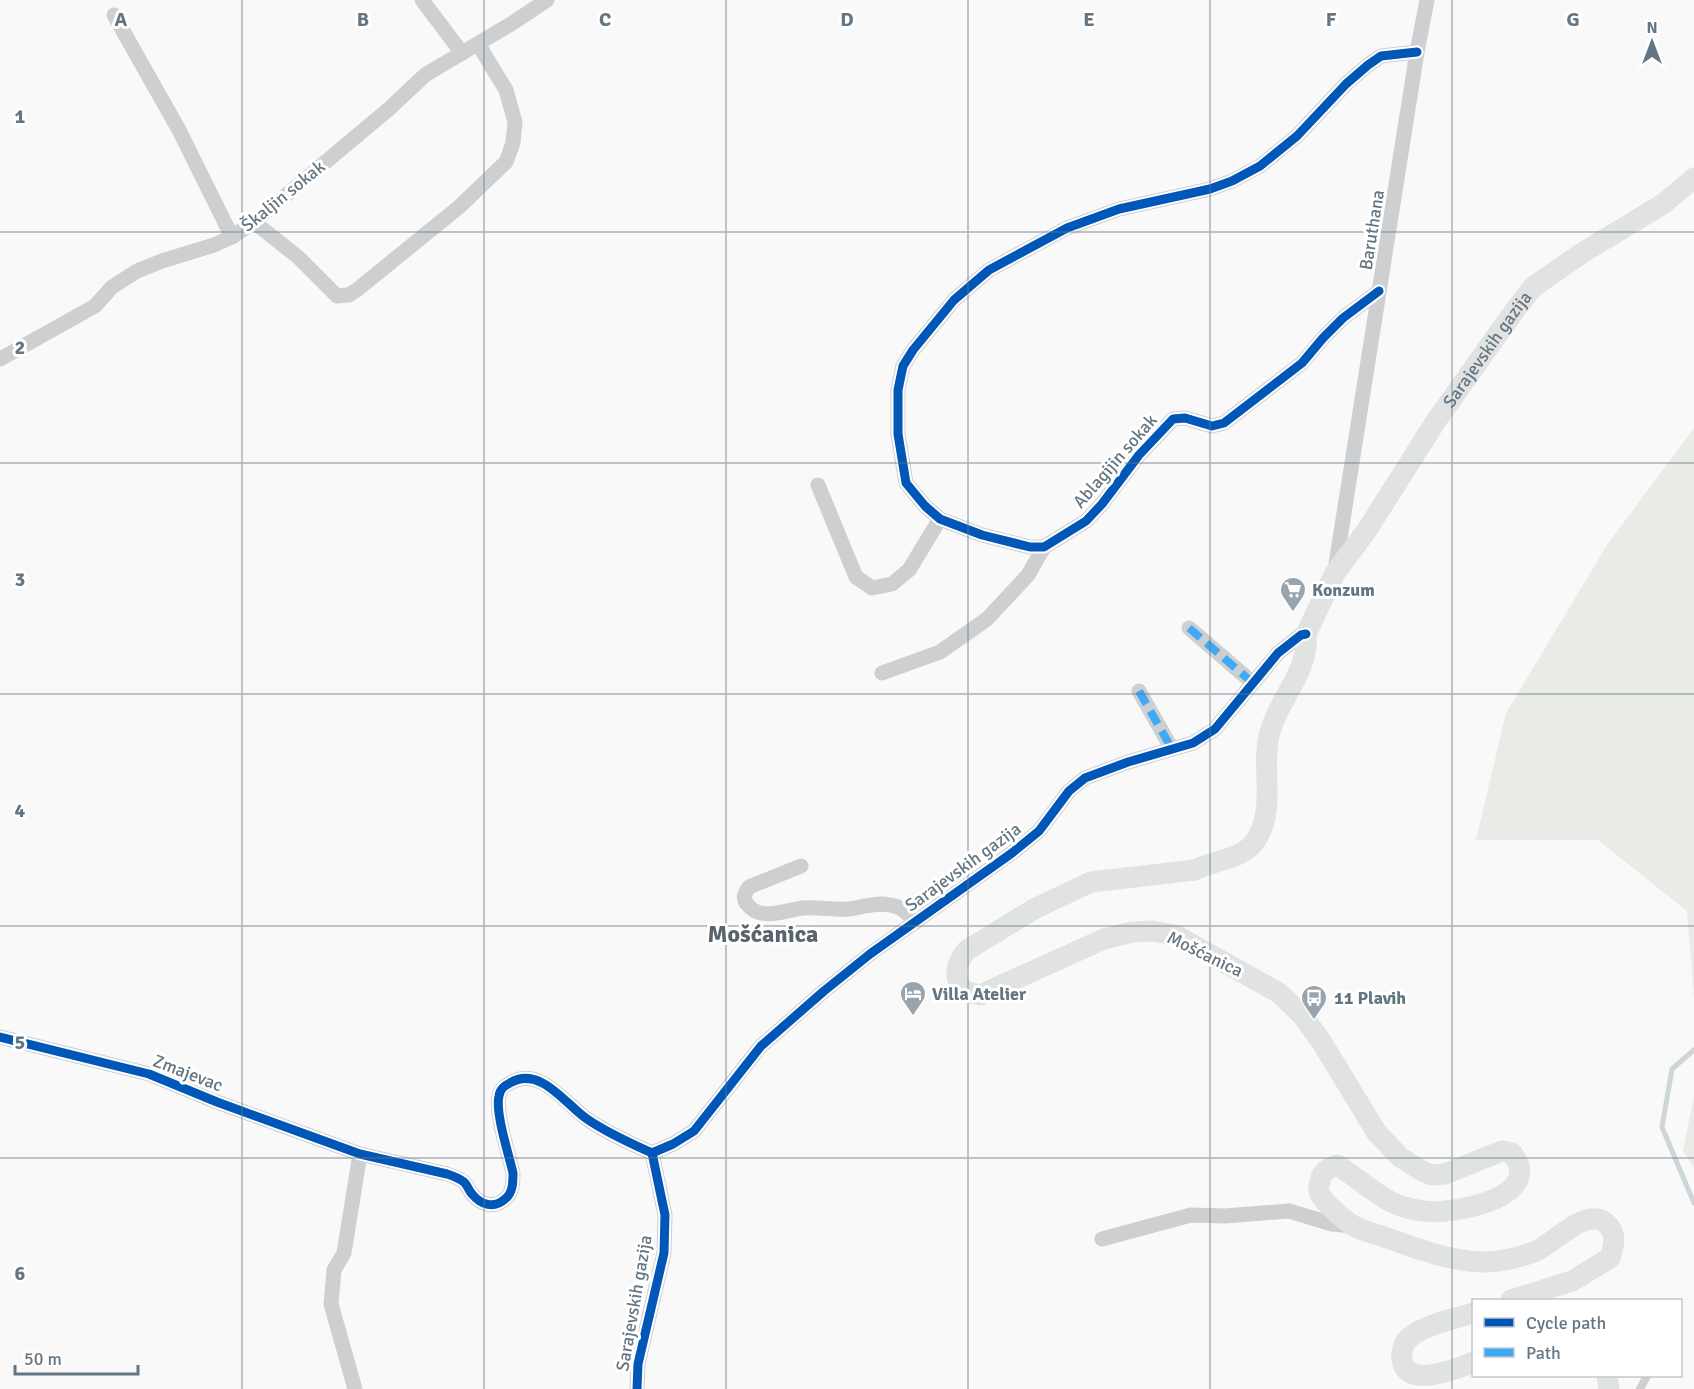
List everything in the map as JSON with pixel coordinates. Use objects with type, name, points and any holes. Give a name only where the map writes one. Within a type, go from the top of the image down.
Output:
[{"type":"main road","name":"Sarajevskih gazija","points":[[1335,573],[1367,530],[1436,421],[1533,287],[1582,253],[1664,204],[1694,178]]},
{"type":"main road","name":"Baruthana","points":[[1306,634],[1335,573]]},
{"type":"main road","name":"Mošćanica","points":[[1306,634],[1307,643],[1302,665],[1270,731],[1266,758],[1267,804],[1256,840],[1245,851],[1195,870],[1091,882],[1034,909],[968,950],[960,959],[956,970],[957,982],[963,991],[980,995],[1104,939],[1132,932],[1152,931],[1175,936],[1279,993],[1302,1015],[1321,1041],[1377,1133],[1400,1157],[1432,1175],[1445,1174],[1502,1151],[1512,1153],[1519,1164],[1520,1173],[1517,1183],[1505,1194],[1465,1208],[1442,1212],[1402,1207],[1337,1165],[1327,1168],[1320,1177],[1318,1190],[1324,1202],[1354,1227],[1429,1252],[1481,1262],[1509,1260],[1537,1251],[1584,1220],[1594,1218],[1604,1221],[1610,1228],[1614,1235],[1614,1246],[1610,1258],[1572,1281],[1514,1299]]},
{"type":"main road","points":[[1472,1313],[1423,1329],[1405,1343],[1402,1358],[1409,1375],[1418,1380],[1427,1380],[1472,1362]]},
{"type":"street","points":[[422,0],[462,53]]},
{"type":"street","name":"Škaljin sokak","points":[[0,359],[95,306],[112,287],[137,271],[214,245],[254,222],[390,108],[425,75],[547,0]]},
{"type":"street","name":"Baruthana","points":[[1335,573],[1427,0]]},
{"type":"street","points":[[114,15],[179,130],[231,237]]},
{"type":"street","points":[[254,222],[298,257],[337,296],[350,296],[358,290],[459,207],[506,162],[513,143],[515,122],[506,90],[478,44]]},
{"type":"street","points":[[882,673],[940,652],[987,619],[1028,575],[1044,547],[1030,547],[982,535],[940,519],[925,506],[906,483],[898,434],[898,390],[903,366],[913,350],[954,300],[989,270],[1067,228],[1119,209],[1210,189],[1232,181],[1260,166],[1297,136],[1346,84],[1381,56],[1417,52]]},
{"type":"street","name":"Ablagijin sokak","points":[[1044,547],[1086,521],[1102,504],[1138,455],[1173,419],[1185,418],[1212,426],[1224,423],[1302,363],[1343,318],[1379,291]]},
{"type":"street","points":[[818,485],[856,577],[872,588],[892,584],[909,570],[940,519]]},
{"type":"street","points":[[1190,628],[1198,638],[1252,683]]},
{"type":"street","name":"Sarajevskih gazija","points":[[637,1389],[638,1364],[664,1253],[665,1215],[652,1153],[694,1131],[761,1046],[824,991],[1039,831],[1069,791],[1085,778],[1193,742],[1215,729],[1278,653],[1301,635],[1306,634]]},
{"type":"street","points":[[1139,691],[1172,749]]},
{"type":"street","points":[[801,866],[749,887],[744,899],[755,911],[770,914],[803,908],[847,909],[882,904],[901,908],[916,922]]},
{"type":"street","name":"Zmajevac","points":[[0,1037],[149,1074],[217,1102],[360,1154]]},
{"type":"street","points":[[355,1389],[331,1304],[334,1270],[344,1253],[360,1154],[459,1178],[481,1202],[491,1206],[500,1203],[508,1196],[513,1183],[513,1173],[498,1096],[502,1087],[515,1080],[532,1079],[551,1087],[588,1119],[652,1153]]},
{"type":"street","name":"Mošćanica","points":[[1102,1239],[1191,1215],[1225,1216],[1289,1211],[1332,1224],[1354,1227]]},
{"type":"shaded area","points":[[1694,428],[1694,998],[1687,911],[1598,840],[1476,840],[1506,713],[1607,545]]},
{"type":"shaded area","points":[[1694,1095],[1694,1168],[1683,1151]]},
{"type":"waterway","name":"Mošćanica","points":[[1694,1050],[1672,1069],[1662,1127],[1694,1203]]},
{"type":"marked path","points":[[1189,628],[1253,683]]},
{"type":"marked path","points":[[1139,691],[1172,749]]},
{"type":"cycle path","points":[[1379,291],[1343,318],[1302,363],[1224,423],[1212,426],[1185,418],[1173,419],[1139,455],[1102,504],[1086,521],[1044,547],[1030,547],[982,535],[940,519],[925,506],[906,483],[898,434],[898,390],[903,366],[913,350],[954,300],[989,270],[1067,228],[1119,209],[1210,189],[1232,181],[1260,166],[1297,136],[1346,84],[1368,65],[1381,56],[1417,52]]},
{"type":"cycle path","points":[[637,1389],[638,1364],[664,1253],[665,1215],[652,1153],[694,1131],[761,1046],[870,954],[1012,853],[1039,831],[1069,791],[1085,778],[1128,762],[1193,743],[1215,729],[1278,653],[1301,635],[1306,634]]},
{"type":"cycle path","points":[[0,1037],[149,1074],[217,1102],[360,1154],[458,1178],[476,1198],[492,1205],[508,1197],[512,1187],[513,1173],[498,1103],[500,1094],[503,1088],[521,1079],[532,1079],[542,1083],[595,1124],[652,1153]]},
{"type":"place","name":"Konzum","points":[[1293,613]]},
{"type":"place","name":"Villa Atelier","points":[[913,1017]]},
{"type":"place","name":"11 Plavih","points":[[1314,1021]]},
{"type":"district","name":"Mošćanica","points":[[763,934]]}]
